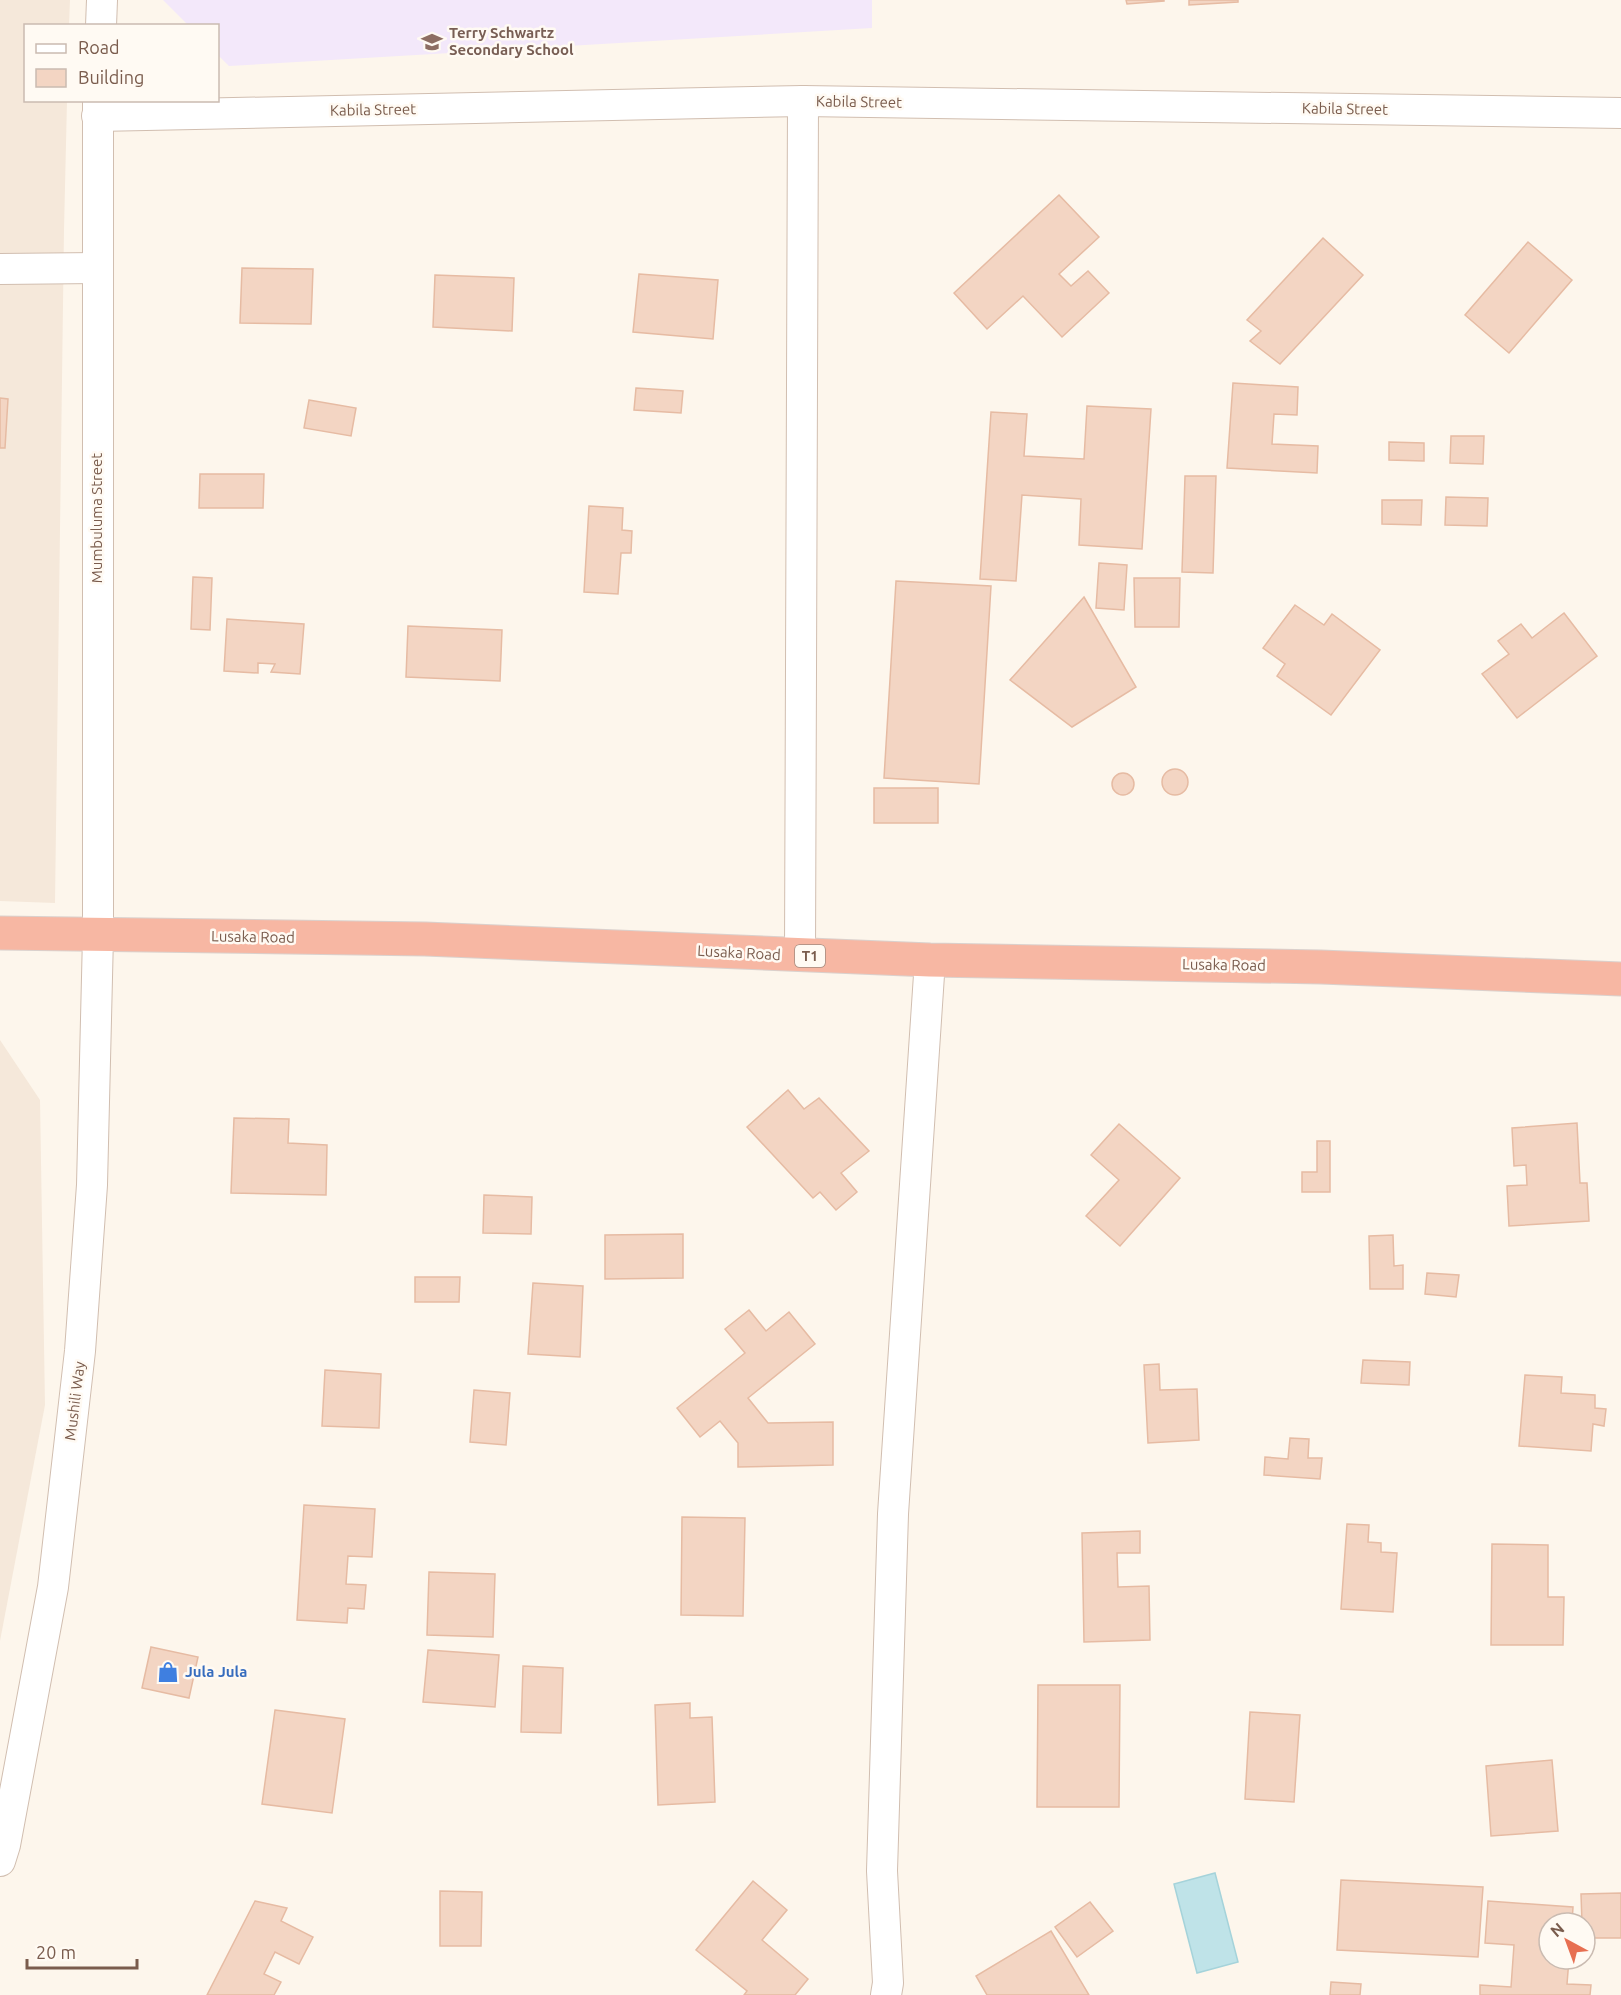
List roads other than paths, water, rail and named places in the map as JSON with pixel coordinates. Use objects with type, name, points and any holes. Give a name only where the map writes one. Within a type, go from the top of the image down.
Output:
[{"type":"highway","name":"Lusaka Road","points":[[0,933],[425,939],[930,960],[1321,967],[1621,979]]},
{"type":"street","points":[[101,24],[102,0]]},
{"type":"street","points":[[800,955],[803,101]]},
{"type":"street","name":"Kabila Street","points":[[97,108],[803,101],[1621,113]]},
{"type":"street","name":"Mumbuluma Street","points":[[97,108],[98,936]]},
{"type":"street","points":[[0,269],[97,268]]},
{"type":"street","name":"Mushili Way","points":[[0,1861],[5,1845],[53,1587],[80,1352],[92,1185],[98,936]]},
{"type":"street","points":[[886,1995],[888,1983],[882,1871],[893,1514],[930,960]]},
{"type":"water","points":[[1215,1873],[1238,1962],[1197,1973],[1174,1884]]},
{"type":"place","name":"Terry Schwartz Secondary School","points":[[432,42]]},
{"type":"place","name":"Jula Jula","points":[[168,1672]]}]
